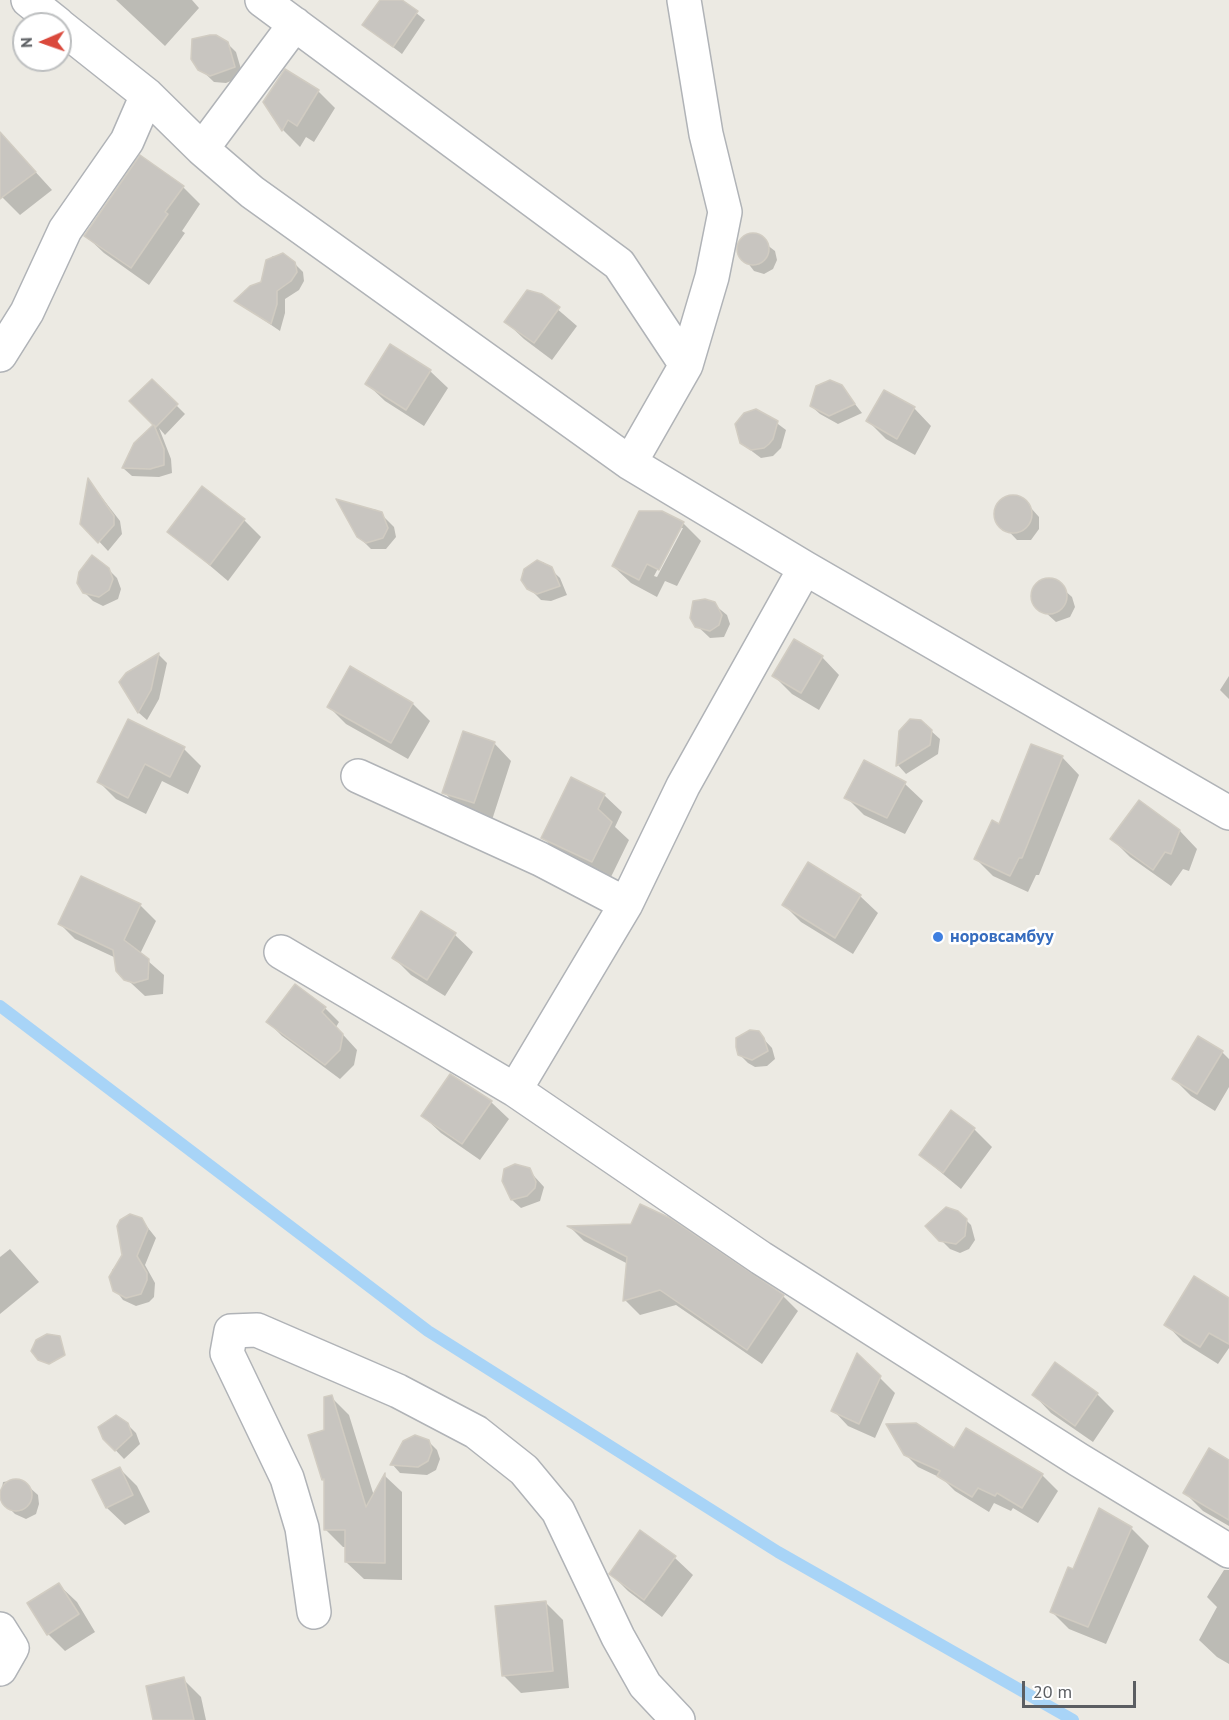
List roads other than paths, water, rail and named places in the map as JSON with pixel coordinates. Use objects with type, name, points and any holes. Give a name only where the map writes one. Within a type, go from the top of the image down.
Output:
[{"type":"street","points":[[28,0],[43,12]]},
{"type":"street","points":[[262,0],[618,264],[686,365]]},
{"type":"street","points":[[630,463],[686,365],[712,278],[725,212],[705,134],[684,0]]},
{"type":"street","points":[[202,149],[295,24]]},
{"type":"street","points":[[72,35],[147,95],[202,149],[252,192],[630,463],[805,568],[1229,813]]},
{"type":"street","points":[[0,355],[27,312],[65,230],[127,141],[147,95]]},
{"type":"street","points":[[514,1090],[626,903],[683,786],[805,568]]},
{"type":"street","points":[[358,776],[540,859],[626,903]]},
{"type":"street","points":[[281,952],[514,1090],[761,1258],[1069,1454],[1229,1551]]},
{"type":"street","points":[[314,1612],[302,1528],[282,1469],[227,1353],[231,1331],[257,1330],[398,1391],[476,1431],[524,1470],[558,1511],[618,1636],[645,1685],[678,1720]]},
{"type":"street","points":[[0,1629],[12,1648],[0,1670]]},
{"type":"waterway","points":[[0,1006],[428,1331],[778,1552],[1073,1720]]},
{"type":"place","name":"норовсамбуу","points":[[938,937]]}]
